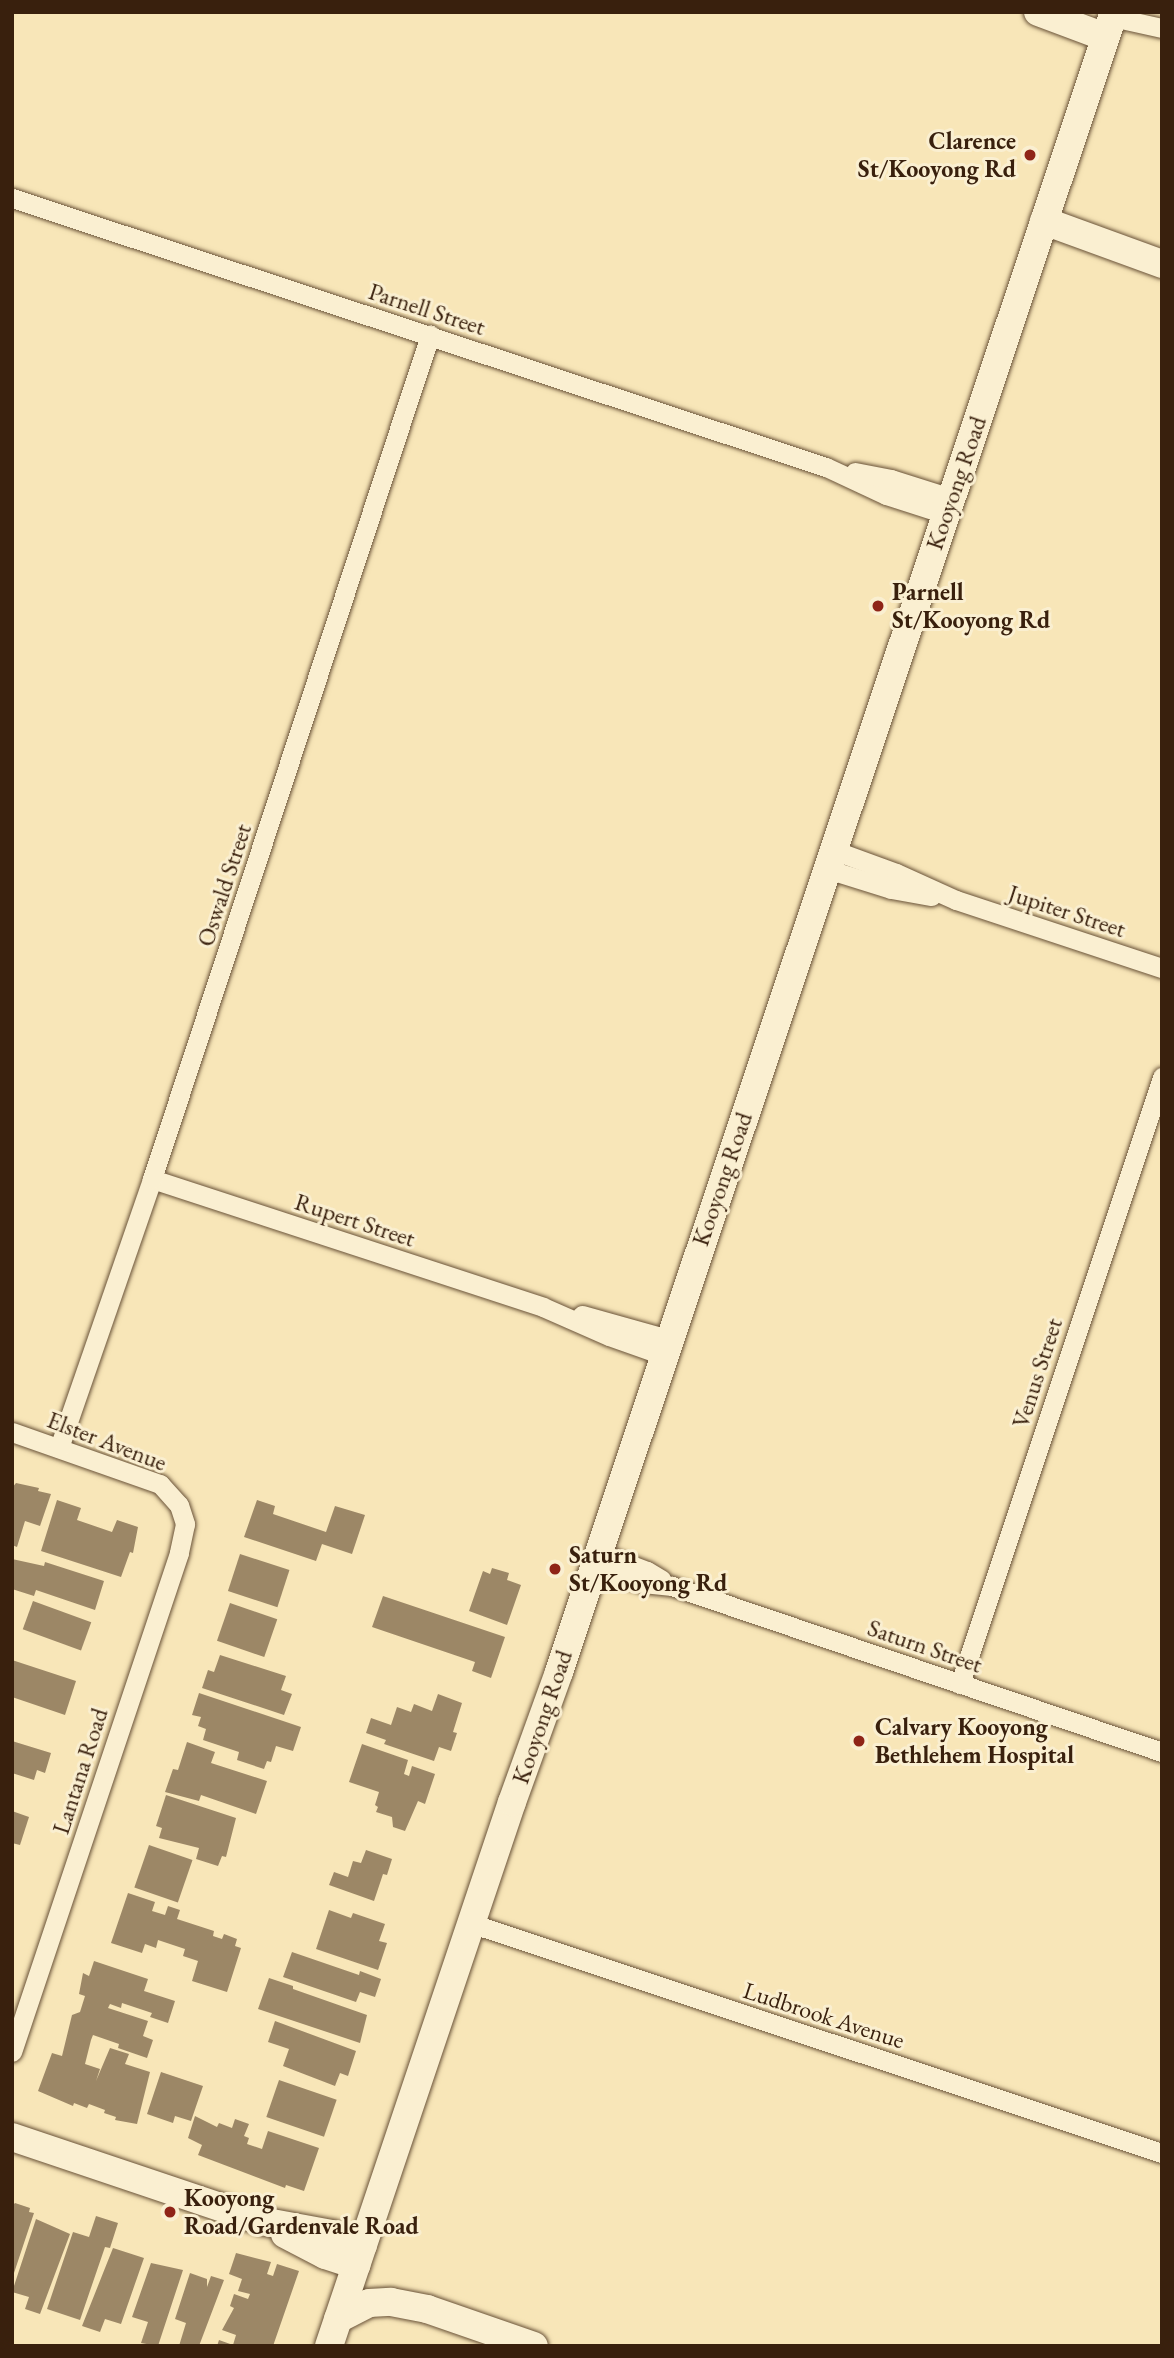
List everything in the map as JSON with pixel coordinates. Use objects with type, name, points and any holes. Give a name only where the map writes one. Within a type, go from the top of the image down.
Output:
[{"type":"street","points":[[1038,12],[1162,28]]},
{"type":"street","points":[[1153,12],[1162,16]]},
{"type":"street","name":"Kooyong Road","points":[[329,2346],[830,860],[1044,220],[1107,20]]},
{"type":"street","name":"Parnell Street","points":[[12,198],[827,467],[891,479],[948,506]]},
{"type":"street","points":[[1044,220],[1162,264]]},
{"type":"street","name":"Oswald Street","points":[[59,1448],[152,1179],[430,335]]},
{"type":"street","name":"Jupiter Street","points":[[830,860],[896,873],[956,900],[1162,968]]},
{"type":"street","name":"Venus Street","points":[[960,1684],[1162,1077]]},
{"type":"street","name":"Rupert Street","points":[[152,1179],[543,1307],[615,1322],[666,1347]]},
{"type":"street","name":"Elster Avenue","points":[[12,1432],[160,1484],[179,1505]]},
{"type":"street","name":"Lantana Road","points":[[12,2052],[179,1553],[184,1524],[179,1505]]},
{"type":"street","name":"Saturn Street","points":[[594,1561],[643,1583],[672,1586],[1162,1752]]},
{"type":"street","name":"Ludbrook Avenue","points":[[470,1923],[1162,2153]]},
{"type":"street","points":[[12,2137],[261,2221],[332,2234],[360,2255]]},
{"type":"street","points":[[338,2319],[379,2302],[426,2309],[534,2346]]},
{"type":"building","points":[[16,1483],[39,1488],[38,1491],[51,1494],[40,1526],[25,1521],[17,1547],[12,1545],[12,1488]]},
{"type":"building","points":[[57,1500],[81,1508],[77,1520],[112,1532],[117,1520],[138,1527],[133,1553],[130,1552],[121,1577],[41,1551]]},
{"type":"building","points":[[257,1500],[275,1506],[273,1514],[326,1532],[335,1506],[365,1515],[352,1554],[322,1544],[316,1561],[244,1537]]},
{"type":"building","points":[[240,1554],[289,1570],[277,1607],[228,1591]]},
{"type":"building","points":[[12,1559],[44,1566],[45,1562],[104,1581],[95,1610],[36,1590],[34,1596],[12,1589]]},
{"type":"building","points":[[492,1568],[509,1573],[507,1580],[521,1585],[507,1625],[469,1611],[483,1571],[490,1574]]},
{"type":"building","points":[[383,1596],[505,1637],[491,1678],[472,1671],[475,1662],[372,1627]]},
{"type":"building","points":[[33,1601],[91,1622],[81,1650],[23,1629]]},
{"type":"building","points":[[230,1603],[277,1619],[264,1657],[217,1641]]},
{"type":"building","points":[[220,1655],[286,1676],[281,1690],[292,1694],[284,1715],[202,1688],[208,1670],[214,1672]]},
{"type":"building","points":[[12,1660],[76,1681],[65,1715],[12,1697]]},
{"type":"building","points":[[199,1693],[301,1727],[293,1751],[276,1746],[271,1762],[267,1761],[264,1769],[237,1760],[239,1752],[203,1740],[206,1729],[198,1726],[201,1717],[192,1715]]},
{"type":"building","points":[[438,1694],[462,1703],[453,1732],[457,1733],[451,1751],[439,1747],[434,1761],[384,1744],[386,1740],[366,1733],[371,1718],[391,1725],[397,1707],[411,1712],[414,1704],[432,1711]]},
{"type":"building","points":[[12,1741],[51,1753],[45,1773],[37,1770],[34,1780],[12,1773]]},
{"type":"building","points":[[187,1742],[215,1752],[211,1763],[267,1781],[256,1814],[201,1795],[199,1801],[165,1792],[173,1769],[178,1770]]},
{"type":"building","points":[[362,1744],[408,1760],[404,1774],[409,1776],[412,1766],[435,1774],[425,1804],[418,1801],[405,1831],[393,1827],[392,1817],[376,1812],[379,1792],[349,1782]]},
{"type":"building","points":[[166,1795],[236,1818],[226,1857],[222,1856],[218,1866],[196,1859],[199,1848],[159,1838],[162,1828],[156,1826]]},
{"type":"building","points":[[12,1811],[29,1817],[20,1845],[12,1843]]},
{"type":"building","points":[[149,1845],[192,1860],[178,1903],[134,1888]]},
{"type":"building","points":[[366,1850],[392,1859],[387,1875],[383,1874],[374,1901],[329,1885],[334,1872],[348,1877],[353,1861],[361,1863]]},
{"type":"building","points":[[128,1893],[155,1902],[152,1911],[165,1915],[168,1906],[180,1910],[177,1919],[214,1931],[213,1936],[222,1939],[224,1934],[237,1939],[235,1946],[241,1948],[227,1992],[192,1981],[198,1961],[183,1956],[185,1949],[158,1940],[156,1948],[145,1944],[142,1953],[111,1943]]},
{"type":"building","points":[[329,1910],[351,1918],[353,1913],[385,1924],[379,1941],[387,1943],[378,1970],[316,1949]]},
{"type":"building","points":[[292,1952],[359,1975],[360,1971],[381,1979],[375,1997],[360,1992],[356,2002],[283,1977]]},
{"type":"building","points":[[94,1961],[148,1979],[144,1991],[175,2001],[168,2023],[150,2017],[152,2013],[122,2003],[121,2008],[110,2004],[108,2008],[148,2021],[143,2036],[153,2040],[147,2058],[118,2048],[119,2044],[93,2035],[91,2040],[85,2064],[100,2069],[96,2081],[110,2048],[129,2054],[125,2064],[150,2072],[137,2124],[115,2120],[116,2117],[104,2113],[105,2110],[89,2104],[87,2108],[74,2103],[73,2106],[38,2091],[52,2053],[62,2056],[72,2015],[80,2012],[85,1996],[79,1994],[83,1973],[89,1976]]},
{"type":"building","points":[[269,1978],[367,2015],[360,2043],[258,2009]]},
{"type":"building","points":[[275,2021],[356,2051],[348,2076],[340,2073],[335,2086],[283,2066],[289,2049],[268,2042]]},
{"type":"building","points":[[161,2072],[203,2086],[191,2121],[175,2116],[173,2123],[147,2114]]},
{"type":"building","points":[[279,2080],[337,2100],[324,2137],[266,2117]]},
{"type":"building","points":[[195,2116],[217,2127],[219,2123],[232,2128],[235,2119],[249,2124],[244,2136],[249,2138],[247,2144],[262,2149],[268,2131],[319,2148],[304,2191],[286,2185],[285,2188],[198,2155],[202,2145],[188,2138]]},
{"type":"building","points":[[15,2203],[30,2208],[29,2212],[34,2213],[13,2276],[12,2206]]},
{"type":"building","points":[[96,2216],[118,2223],[110,2248],[105,2247],[80,2320],[47,2309],[73,2232],[89,2237]]},
{"type":"building","points":[[36,2219],[70,2234],[40,2314],[25,2309],[29,2297],[12,2292]]},
{"type":"building","points":[[113,2248],[144,2258],[121,2324],[105,2319],[100,2332],[82,2326]]},
{"type":"building","points":[[236,2253],[271,2262],[267,2274],[273,2276],[277,2264],[299,2271],[273,2346],[217,2346],[219,2340],[233,2345],[236,2335],[222,2330],[234,2308],[230,2306],[234,2294],[248,2299],[250,2294],[238,2291],[242,2279],[229,2274]]},
{"type":"building","points":[[151,2263],[183,2270],[158,2346],[141,2343],[148,2322],[132,2317]]},
{"type":"building","points":[[190,2273],[207,2279],[207,2287],[211,2276],[224,2280],[199,2346],[179,2346],[186,2323],[175,2319]]},
{"type":"place","name":"Clarence St/Kooyong Rd","points":[[1030,155]]},
{"type":"place","name":"Parnell St/Kooyong Rd","points":[[878,606]]},
{"type":"place","name":"Saturn St/Kooyong Rd","points":[[555,1569]]},
{"type":"place","name":"Calvary Kooyong Bethlehem Hospital","points":[[859,1741]]},
{"type":"place","name":"Kooyong Road/Gardenvale Road","points":[[170,2212]]}]
